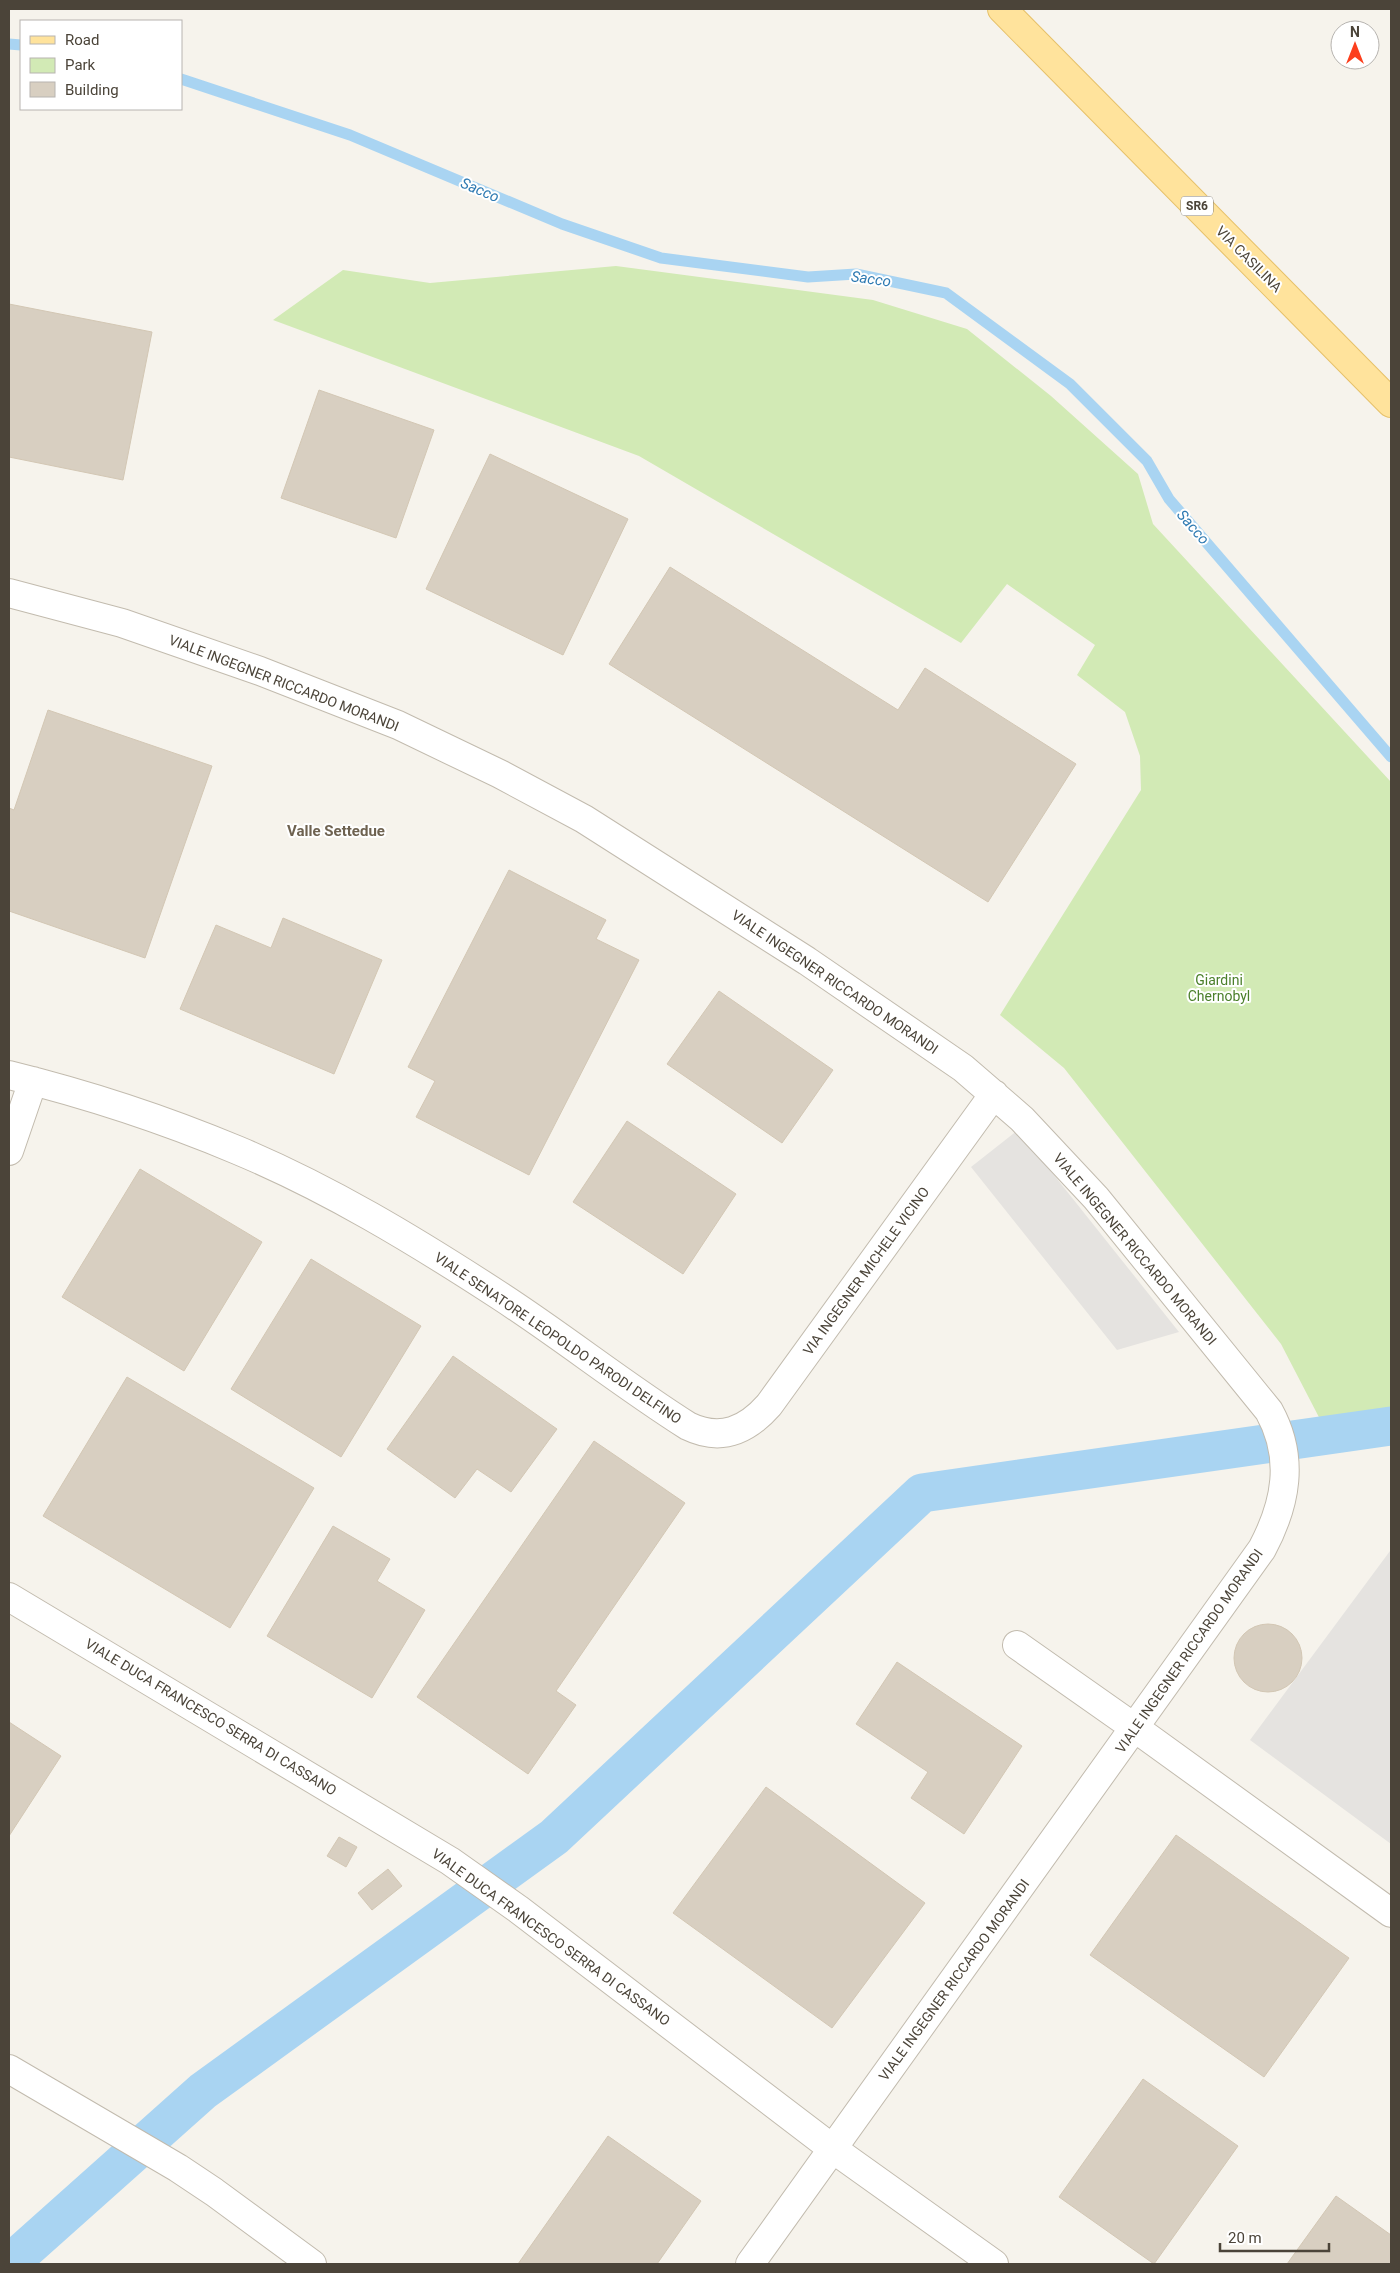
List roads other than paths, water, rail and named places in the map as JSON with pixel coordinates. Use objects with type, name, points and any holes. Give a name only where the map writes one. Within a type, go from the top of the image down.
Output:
[{"type":"main road","name":"VIA CASILINA","points":[[1002,9],[1391,404]]},
{"type":"street","name":"VIALE INGEGNER RICCARDO MORANDI","points":[[9,593],[122,623],[260,671],[398,725],[500,774],[584,819],[807,961],[930,1044],[994,1094],[1022,1119],[1091,1192],[1269,1411],[1280,1434],[1285,1463],[1280,1502],[1274,1524],[1262,1548],[750,2264]]},
{"type":"street","points":[[9,1152],[21,1078]]},
{"type":"street","name":"VIALE SENATORE LEOPOLDO PARODI DELFINO","points":[[21,1078],[169,1123],[238,1150],[310,1184],[462,1271],[551,1330],[688,1426],[697,1430],[724,1433]]},
{"type":"street","name":"VIA INGEGNER MICHELE VICINO","points":[[724,1433],[736,1431],[752,1423],[769,1404],[994,1094]]},
{"type":"street","name":"VIALE DUCA FRANCESCO SERRA DI CASSANO","points":[[9,1597],[450,1861],[518,1909],[832,2149],[994,2264]]},
{"type":"street","points":[[1016,1645],[1135,1728],[1391,1913]]},
{"type":"street","points":[[9,2069],[214,2192],[312,2264]]},
{"type":"waterway","name":"Sacco","points":[[9,44],[20,45]]},
{"type":"waterway","name":"Sacco","points":[[182,79],[350,135],[562,224],[661,258],[808,277],[856,274],[946,293],[1070,384],[1147,461],[1169,499],[1391,757]]},
{"type":"waterway","points":[[9,2264],[203,2091],[554,1837],[922,1493],[1391,1426]]},
{"type":"district","name":"Valle Settedue","points":[[336,831]]},
{"type":"park label","name":"Giardini Chernobyl","points":[[1219,988]]}]
